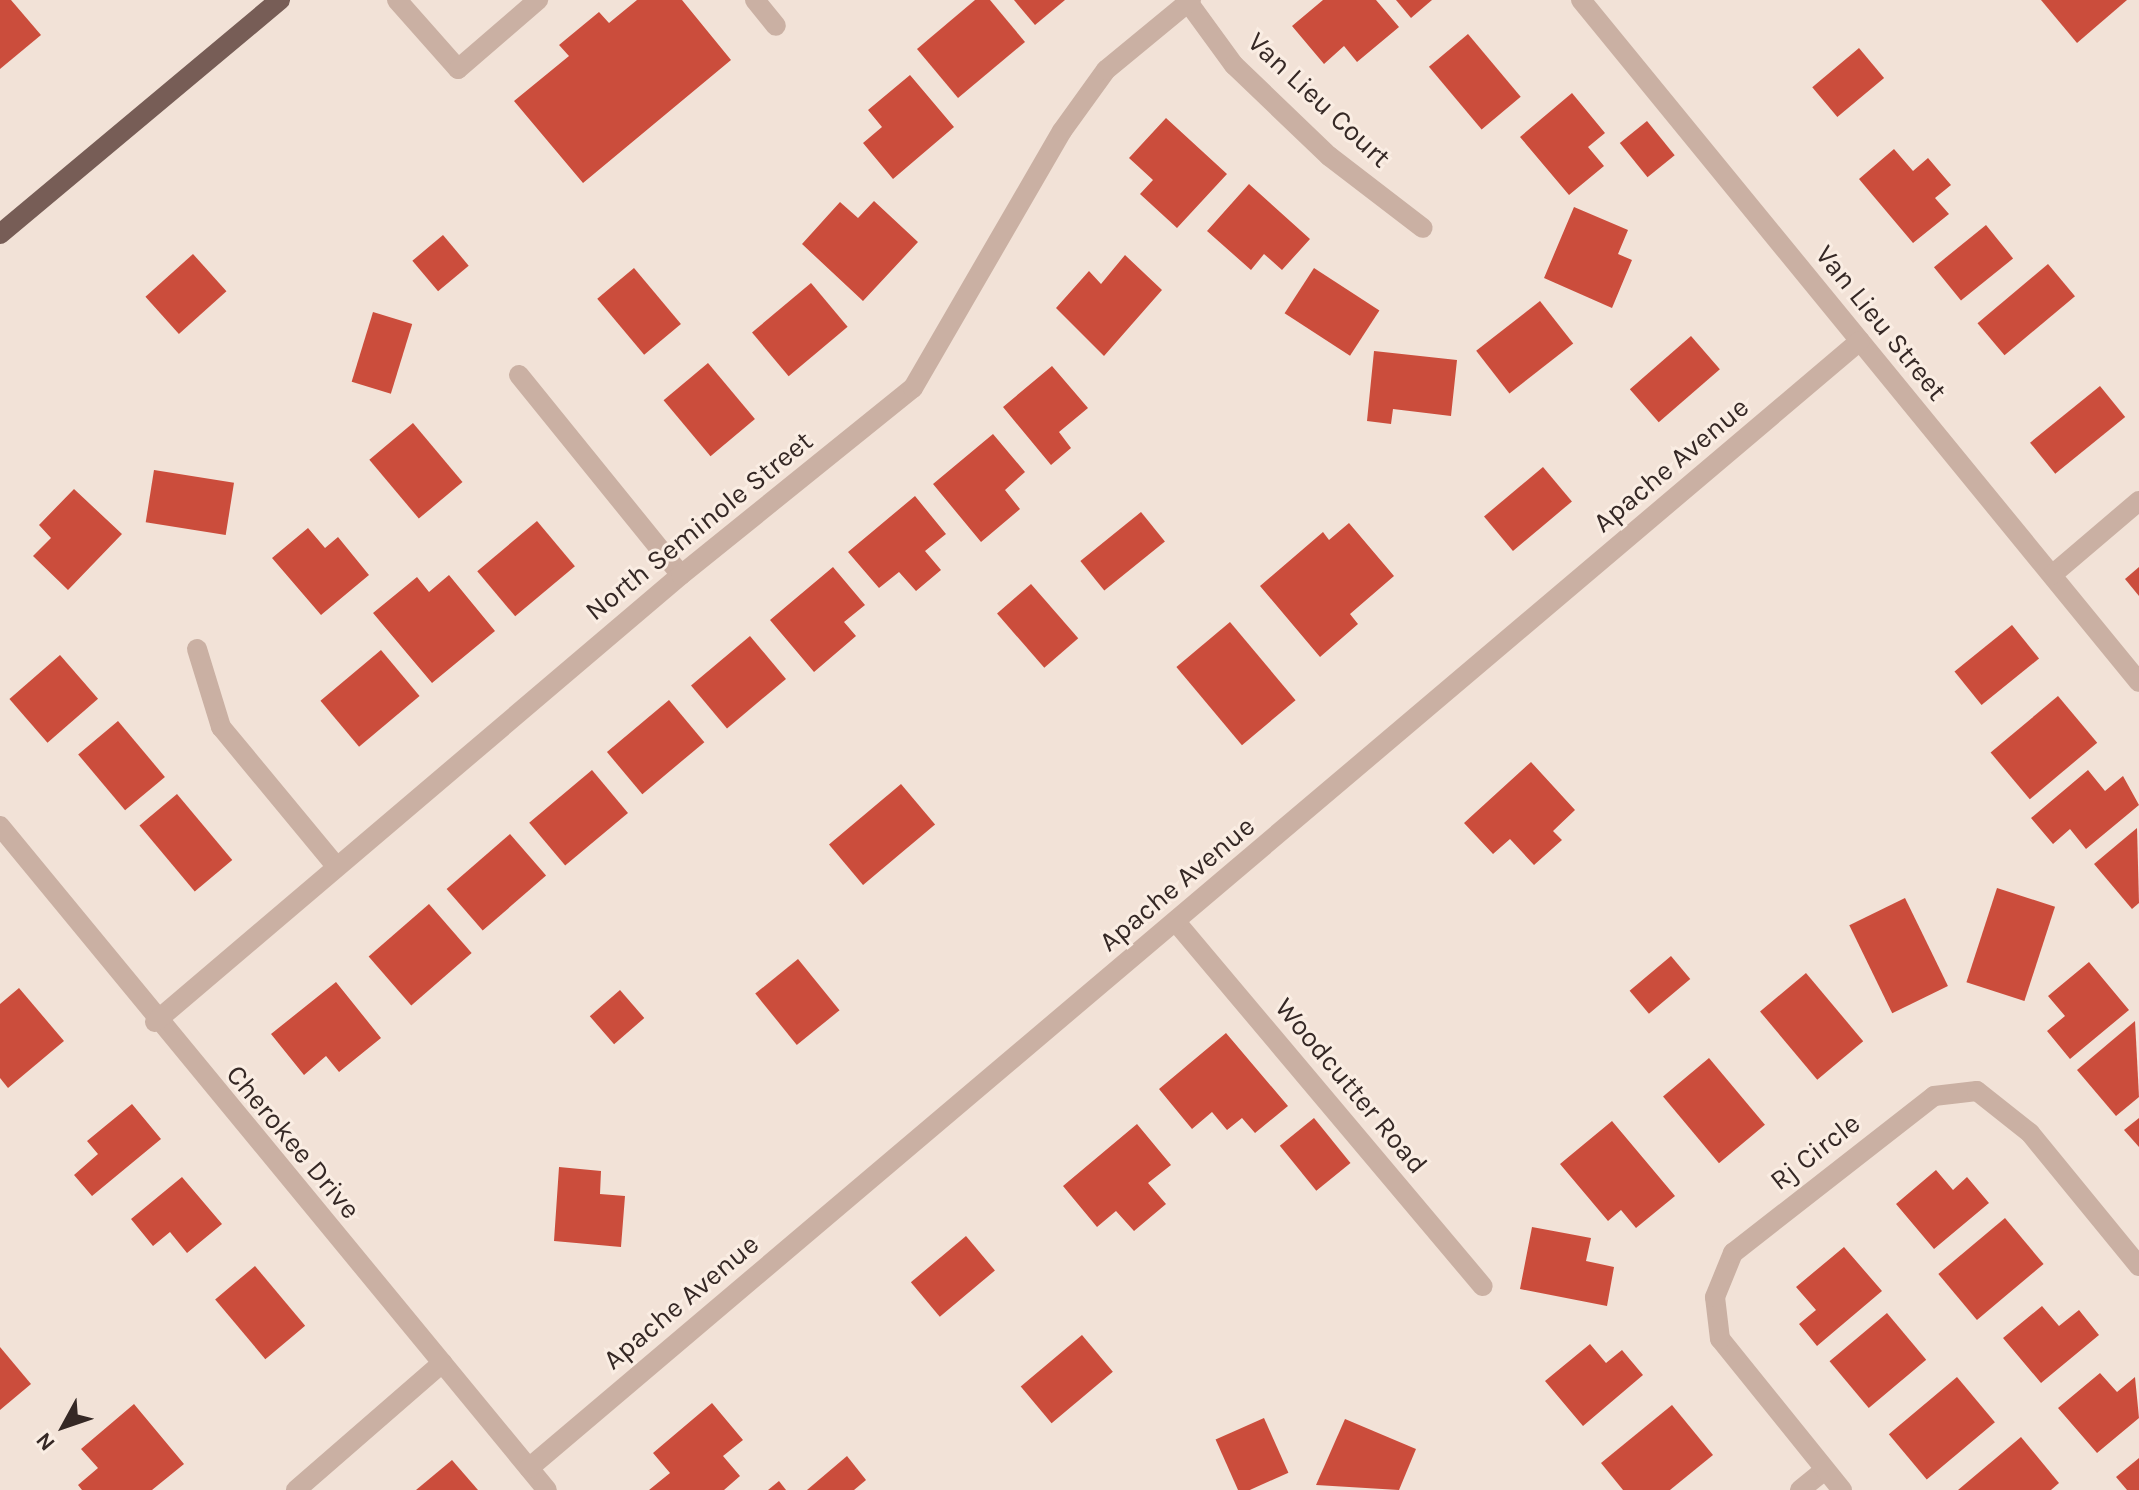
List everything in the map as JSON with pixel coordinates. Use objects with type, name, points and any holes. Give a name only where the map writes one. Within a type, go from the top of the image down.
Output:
[{"type":"main road","points":[[0,234],[280,0]]},
{"type":"street","points":[[397,0],[458,69],[538,0]]},
{"type":"street","points":[[755,0],[776,26]]},
{"type":"street","name":"Van Lieu Street","points":[[1581,0],[2139,682]]},
{"type":"street","name":"Van Lieu Court","points":[[1190,1],[1234,65],[1329,156],[1423,228]]},
{"type":"street","name":"North Seminole Street","points":[[155,1022],[335,865],[681,575],[913,388],[1062,131],[1106,70],[1190,1]]},
{"type":"street","name":"Apache Avenue","points":[[529,1468],[1860,341]]},
{"type":"street","points":[[519,375],[681,575]]},
{"type":"street","points":[[2052,575],[2139,501]]},
{"type":"street","points":[[197,649],[221,727],[335,865]]},
{"type":"street","name":"Cherokee Drive","points":[[0,826],[155,1022],[547,1490]]},
{"type":"street","name":"Woodcutter Road","points":[[1176,922],[1482,1286]]},
{"type":"street","name":"Rj Circle","points":[[1842,1490],[1720,1339],[1715,1297],[1733,1253],[1934,1096],[1977,1091],[2030,1133],[2139,1266]]},
{"type":"street","points":[[296,1490],[442,1363]]},
{"type":"street","points":[[1800,1490],[1825,1470]]},
{"type":"building","points":[[0,0],[11,0],[41,35],[0,69]]},
{"type":"building","points":[[637,0],[682,0],[731,60],[583,183],[514,101],[569,56],[559,45],[599,12],[609,23]]},
{"type":"building","points":[[975,0],[990,0],[1025,42],[958,98],[917,49]]},
{"type":"building","points":[[1014,0],[1065,0],[1035,25]]},
{"type":"building","points":[[1323,0],[1376,0],[1399,27],[1357,62],[1344,46],[1324,64],[1292,26]]},
{"type":"building","points":[[1396,0],[1432,0],[1411,18]]},
{"type":"building","points":[[2041,0],[2127,0],[2077,43]]},
{"type":"building","points":[[1468,34],[1521,97],[1482,130],[1429,67]]},
{"type":"building","points":[[1859,48],[1884,78],[1837,117],[1812,87]]},
{"type":"building","points":[[910,75],[954,127],[893,179],[863,143],[882,127],[868,110]]},
{"type":"building","points":[[1572,93],[1605,133],[1588,147],[1604,166],[1569,195],[1520,137]]},
{"type":"building","points":[[1166,118],[1227,174],[1177,228],[1140,194],[1153,180],[1129,158]]},
{"type":"building","points":[[1647,121],[1675,155],[1647,177],[1620,143]]},
{"type":"building","points":[[1894,149],[1913,171],[1928,158],[1951,185],[1935,198],[1949,214],[1913,243],[1859,179]]},
{"type":"building","points":[[1249,184],[1310,239],[1282,270],[1264,254],[1251,270],[1207,231]]},
{"type":"building","points":[[874,201],[918,242],[863,301],[802,244],[840,202],[858,218]]},
{"type":"building","points":[[1574,207],[1628,230],[1618,254],[1632,260],[1612,308],[1544,278]]},
{"type":"building","points":[[1986,225],[2013,258],[1961,301],[1934,267]]},
{"type":"building","points":[[443,235],[469,266],[438,291],[412,261]]},
{"type":"building","points":[[193,254],[226,291],[179,334],[145,297]]},
{"type":"building","points":[[1125,255],[1162,290],[1104,356],[1056,308],[1089,271],[1101,284]]},
{"type":"building","points":[[2048,264],[2075,296],[2005,355],[1978,323]]},
{"type":"building","points":[[634,268],[681,324],[644,355],[597,299]]},
{"type":"building","points":[[1314,268],[1379,310],[1350,356],[1285,313]]},
{"type":"building","points":[[811,283],[848,327],[789,376],[752,332]]},
{"type":"building","points":[[1540,301],[1573,344],[1509,393],[1476,351]]},
{"type":"building","points":[[373,312],[412,324],[391,394],[352,382]]},
{"type":"building","points":[[1691,336],[1720,369],[1659,422],[1630,389]]},
{"type":"building","points":[[1374,351],[1457,360],[1451,416],[1393,409],[1391,424],[1367,421]]},
{"type":"building","points":[[708,363],[755,419],[710,456],[664,400]]},
{"type":"building","points":[[1052,366],[1088,408],[1059,432],[1071,448],[1051,465],[1003,407]]},
{"type":"building","points":[[2100,386],[2125,417],[2055,474],[2030,443]]},
{"type":"building","points":[[413,423],[462,482],[419,519],[369,460]]},
{"type":"building","points":[[993,434],[1025,472],[1005,490],[1020,509],[981,542],[933,484]]},
{"type":"building","points":[[1543,467],[1572,501],[1513,551],[1484,516]]},
{"type":"building","points":[[154,470],[234,483],[226,535],[146,522]]},
{"type":"building","points":[[74,489],[122,534],[68,590],[33,556],[51,538],[39,525]]},
{"type":"building","points":[[915,496],[946,534],[925,551],[941,570],[916,591],[899,572],[879,588],[848,552]]},
{"type":"building","points":[[1141,512],[1165,542],[1104,591],[1080,561]]},
{"type":"building","points":[[537,521],[575,566],[515,616],[477,571]]},
{"type":"building","points":[[1349,523],[1394,576],[1350,614],[1358,624],[1320,657],[1260,586],[1323,532],[1329,540]]},
{"type":"building","points":[[308,528],[325,548],[338,537],[369,575],[321,615],[272,558]]},
{"type":"building","points":[[833,567],[865,605],[844,622],[856,636],[814,672],[770,620]]},
{"type":"building","points":[[2139,567],[2139,596],[2125,579]]},
{"type":"building","points":[[449,575],[495,631],[432,683],[373,613],[417,577],[429,592]]},
{"type":"building","points":[[1031,584],[1078,638],[1044,668],[997,614]]},
{"type":"building","points":[[1230,622],[1296,700],[1242,745],[1176,667]]},
{"type":"building","points":[[2012,625],[2039,658],[1982,705],[1954,672]]},
{"type":"building","points":[[750,636],[786,679],[727,728],[691,685]]},
{"type":"building","points":[[381,650],[420,696],[359,747],[320,701]]},
{"type":"building","points":[[60,655],[98,699],[47,743],[9,699]]},
{"type":"building","points":[[2058,696],[2097,743],[2030,799],[1991,753]]},
{"type":"building","points":[[669,700],[704,742],[642,794],[607,752]]},
{"type":"building","points":[[118,721],[165,777],[125,810],[78,754]]},
{"type":"building","points":[[1531,762],[1575,810],[1553,831],[1562,840],[1534,865],[1510,839],[1493,854],[1464,823]]},
{"type":"building","points":[[592,770],[628,813],[565,866],[529,823]]},
{"type":"building","points":[[2088,770],[2105,791],[2123,776],[2139,805],[2086,849],[2070,829],[2053,844],[2031,818]]},
{"type":"building","points":[[901,784],[935,825],[863,885],[829,844]]},
{"type":"building","points":[[177,794],[232,860],[195,891],[139,825]]},
{"type":"building","points":[[2137,828],[2139,903],[2132,909],[2094,864]]},
{"type":"building","points":[[510,834],[546,876],[483,931],[447,889]]},
{"type":"building","points":[[1997,888],[2055,907],[2024,1001],[1966,982]]},
{"type":"building","points":[[1905,898],[1948,986],[1892,1013],[1849,925]]},
{"type":"building","points":[[429,904],[472,953],[411,1006],[369,956]]},
{"type":"building","points":[[1671,956],[1690,979],[1649,1014],[1630,991]]},
{"type":"building","points":[[798,959],[840,1010],[797,1045],[755,994]]},
{"type":"building","points":[[2089,962],[2129,1010],[2070,1059],[2047,1031],[2065,1016],[2048,996]]},
{"type":"building","points":[[1806,973],[1863,1041],[1817,1080],[1760,1012]]},
{"type":"building","points":[[336,982],[381,1038],[339,1072],[326,1056],[304,1075],[271,1034]]},
{"type":"building","points":[[19,988],[64,1041],[8,1088],[0,1078],[0,1004]]},
{"type":"building","points":[[620,990],[644,1018],[614,1044],[590,1016]]},
{"type":"building","points":[[2135,1021],[2139,1097],[2116,1116],[2077,1070]]},
{"type":"building","points":[[1226,1033],[1288,1106],[1255,1133],[1242,1118],[1227,1130],[1212,1112],[1192,1129],[1159,1089]]},
{"type":"building","points":[[1709,1058],[1765,1125],[1719,1163],[1663,1097]]},
{"type":"building","points":[[132,1104],[161,1139],[92,1196],[74,1175],[98,1154],[87,1141]]},
{"type":"building","points":[[1314,1118],[1351,1163],[1316,1191],[1280,1146]]},
{"type":"building","points":[[2139,1118],[2139,1147],[2124,1130]]},
{"type":"building","points":[[1612,1121],[1675,1196],[1636,1228],[1621,1210],[1608,1221],[1560,1164]]},
{"type":"building","points":[[1137,1124],[1171,1165],[1148,1183],[1166,1204],[1134,1231],[1116,1211],[1097,1227],[1063,1186]]},
{"type":"building","points":[[559,1167],[601,1171],[600,1194],[625,1196],[621,1247],[554,1241]]},
{"type":"building","points":[[1936,1170],[1953,1190],[1967,1177],[1989,1203],[1934,1249],[1896,1204]]},
{"type":"building","points":[[182,1177],[222,1224],[187,1253],[170,1232],[153,1246],[131,1219]]},
{"type":"building","points":[[2005,1218],[2044,1264],[1977,1320],[1938,1274]]},
{"type":"building","points":[[1532,1227],[1591,1238],[1586,1261],[1614,1267],[1607,1306],[1520,1289]]},
{"type":"building","points":[[966,1236],[995,1270],[940,1317],[911,1282]]},
{"type":"building","points":[[1844,1247],[1882,1291],[1817,1346],[1799,1324],[1816,1310],[1796,1287]]},
{"type":"building","points":[[255,1266],[305,1326],[265,1359],[215,1299]]},
{"type":"building","points":[[2042,1306],[2059,1326],[2079,1310],[2099,1335],[2041,1383],[2003,1338]]},
{"type":"building","points":[[1887,1313],[1926,1360],[1869,1408],[1830,1361]]},
{"type":"building","points":[[1082,1335],[1113,1372],[1052,1423],[1021,1386]]},
{"type":"building","points":[[1590,1344],[1606,1363],[1622,1350],[1643,1375],[1583,1426],[1545,1381]]},
{"type":"building","points":[[0,1347],[31,1384],[0,1410]]},
{"type":"building","points":[[2100,1373],[2117,1392],[2135,1377],[2139,1418],[2097,1453],[2058,1408]]},
{"type":"building","points":[[1957,1377],[1995,1422],[1927,1479],[1889,1434]]},
{"type":"building","points":[[712,1403],[743,1440],[723,1456],[740,1476],[724,1490],[649,1490],[670,1473],[653,1453]]},
{"type":"building","points":[[134,1404],[184,1464],[152,1490],[82,1490],[78,1485],[98,1468],[81,1449]]},
{"type":"building","points":[[1672,1405],[1713,1455],[1670,1490],[1623,1490],[1601,1463]]},
{"type":"building","points":[[1264,1418],[1288,1473],[1250,1490],[1238,1490],[1216,1440]]},
{"type":"building","points":[[1345,1419],[1416,1449],[1399,1490],[1316,1485]]},
{"type":"building","points":[[2021,1437],[2059,1483],[2051,1490],[1958,1490]]},
{"type":"building","points":[[847,1456],[866,1480],[854,1490],[807,1490]]},
{"type":"building","points":[[2139,1458],[2139,1490],[2127,1490],[2116,1477]]},
{"type":"building","points":[[452,1460],[478,1490],[416,1490]]},
{"type":"building","points":[[779,1481],[786,1490],[768,1490]]}]
